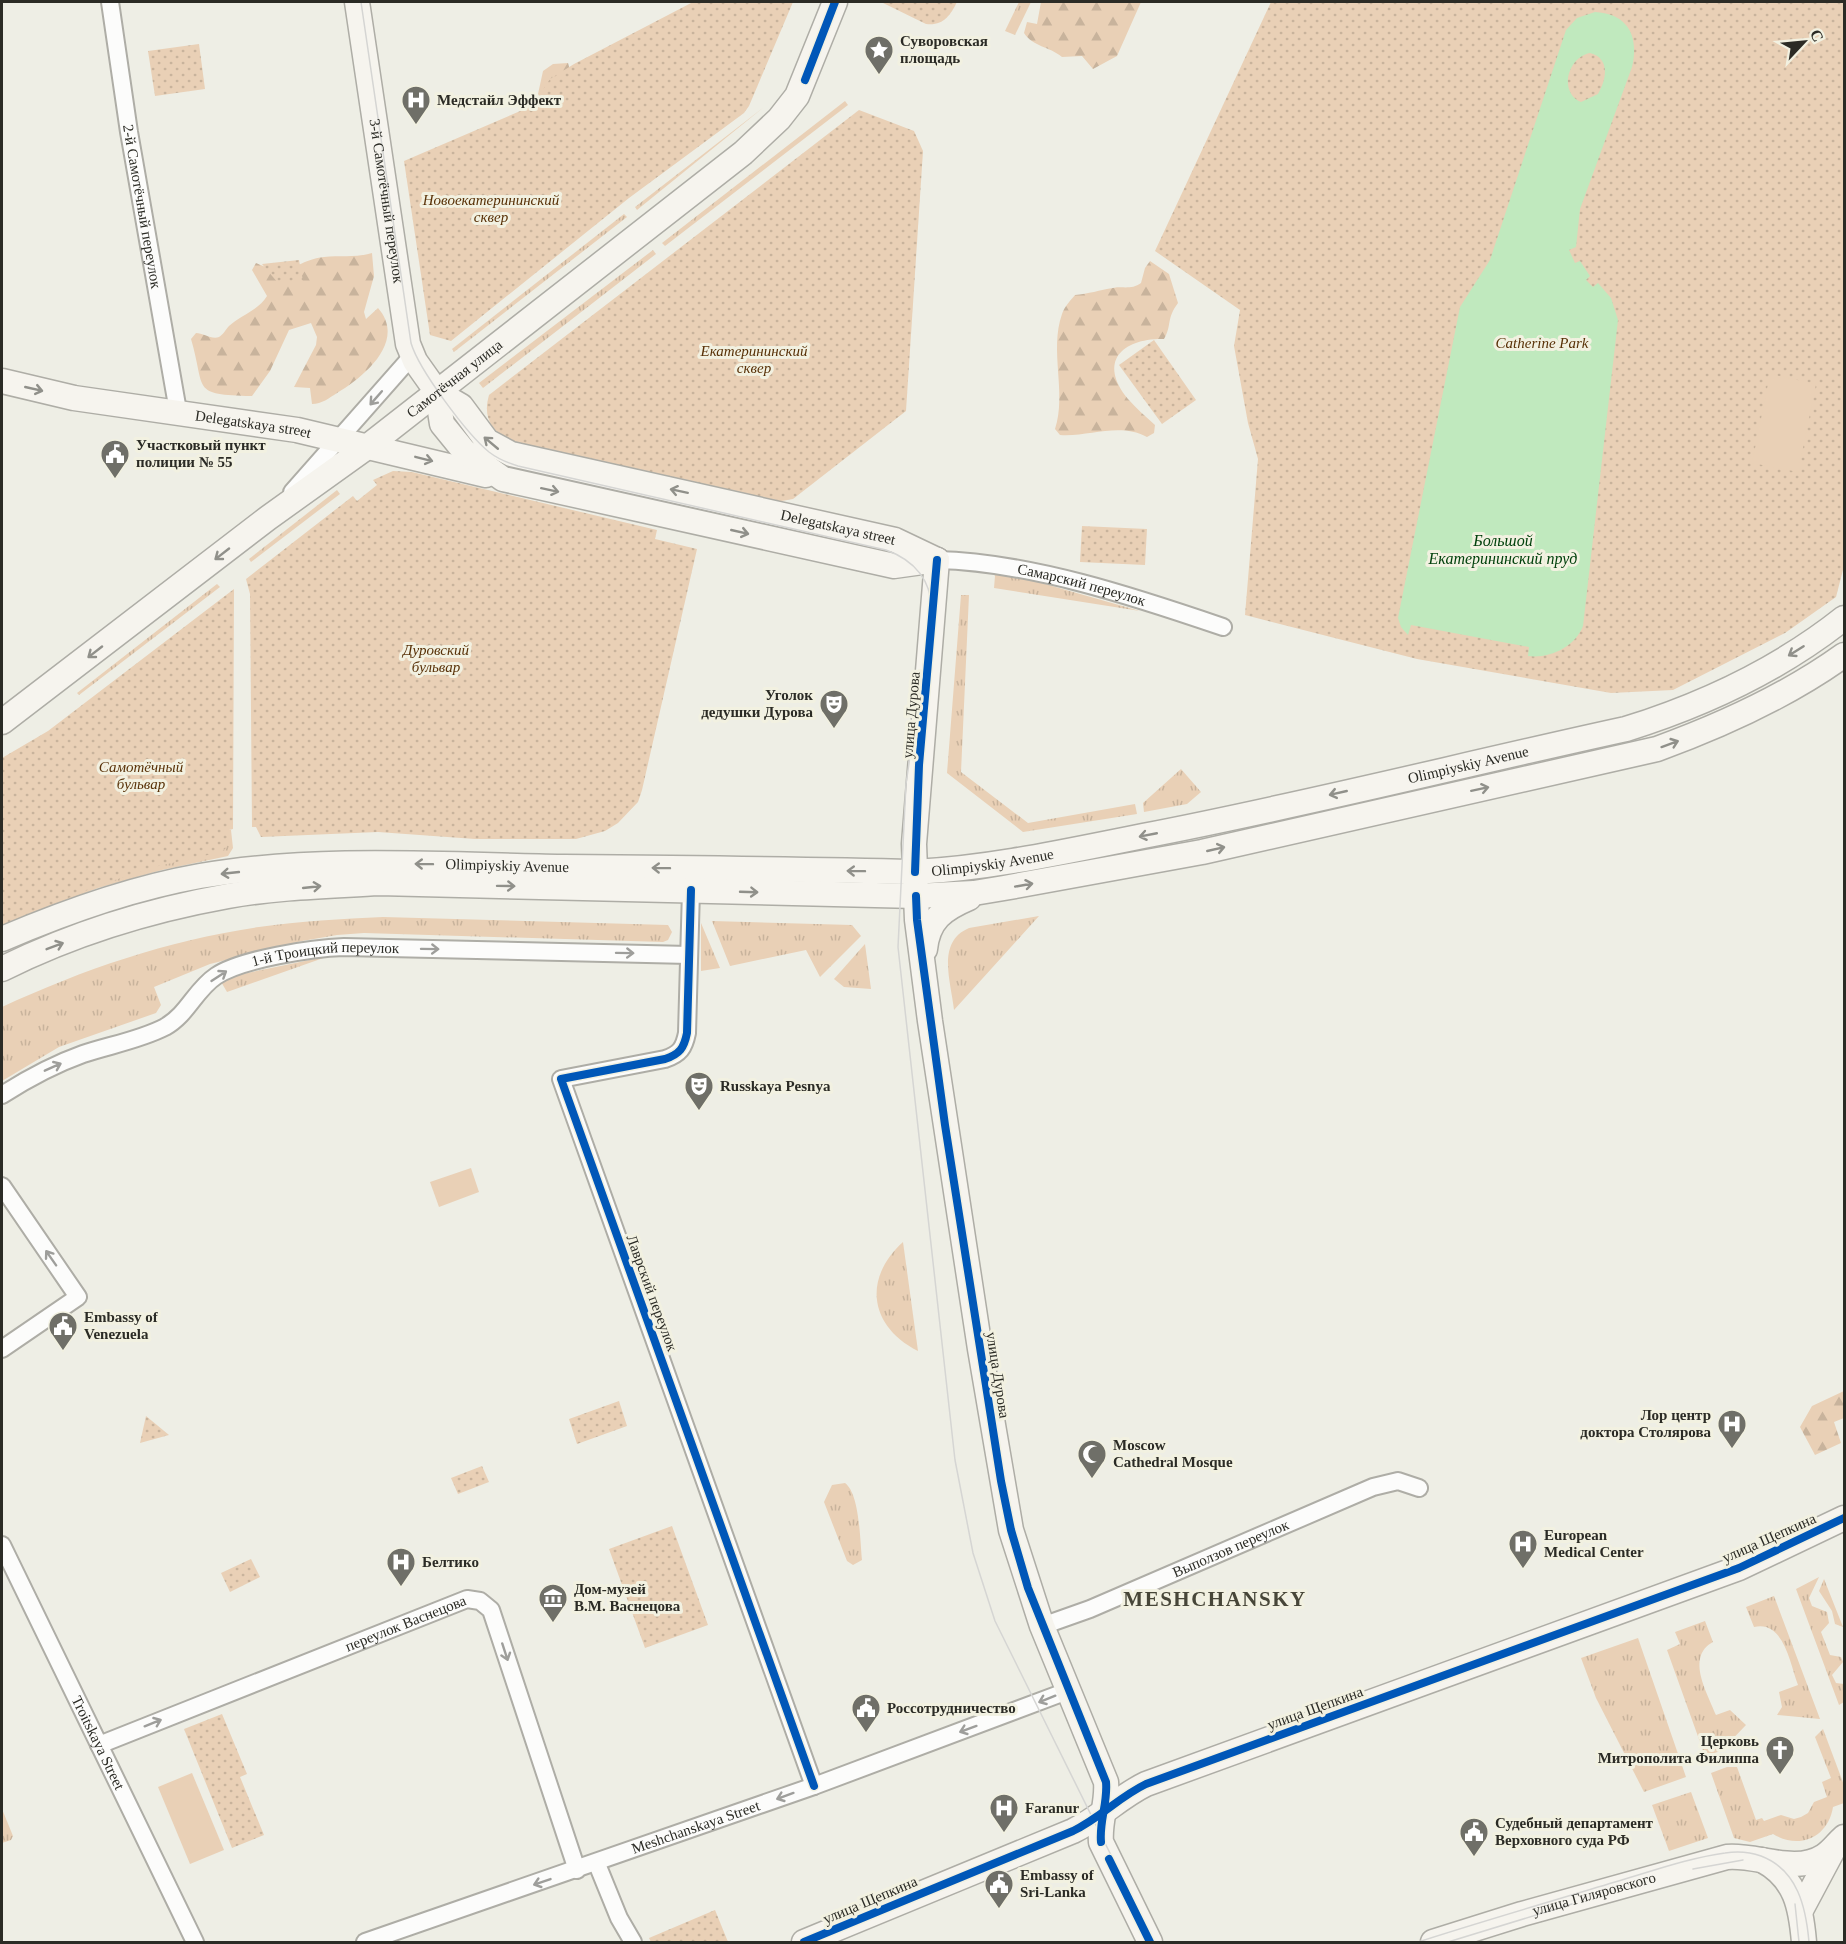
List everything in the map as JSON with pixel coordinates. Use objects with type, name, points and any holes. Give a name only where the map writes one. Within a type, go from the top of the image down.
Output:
[{"type":"main road","name":"3-й Самотёчный переулок","points":[[357,2],[407,337],[412,356],[437,392]]},
{"type":"main road","name":"Самотёчная улица","points":[[2,722],[268,518],[367,447],[709,181],[771,128],[787,111],[805,80],[835,2]]},
{"type":"main road","name":"Delegatskaya street","points":[[2,381],[74,398],[178,411],[297,430],[503,479],[894,566],[937,560]]},
{"type":"main road","name":"Delegatskaya street","points":[[437,392],[442,424],[464,452],[503,479]]},
{"type":"main road","name":"Delegatskaya street","points":[[437,392],[460,406],[487,441],[511,454],[895,540],[937,560]]},
{"type":"main road","name":"улица Дурова","points":[[937,560],[918,777],[915,872],[911,904],[925,981],[1001,1481],[1011,1530],[1042,1626],[1106,1782],[1106,1801],[1090,1828]]},
{"type":"main road","name":"Olimpiyskiy Avenue","points":[[2,939],[75,909],[201,876],[324,865],[381,863],[915,872],[973,868],[1024,860],[1194,826],[1626,729],[1682,710],[1760,672],[1797,652],[1845,618]]},
{"type":"main road","name":"Olimpiyskiy Avenue","points":[[2,969],[106,927],[205,901],[253,893],[379,883],[691,890],[911,904],[1202,852],[1657,749],[1710,729],[1763,704],[1845,655]]},
{"type":"main road","points":[[925,981],[926,937],[935,918],[952,906],[991,890]]},
{"type":"main road","name":"улица Щепкина","points":[[804,1942],[1090,1828],[1119,1798],[1146,1784],[1739,1568],[1845,1518]]},
{"type":"main road","points":[[1090,1828],[1150,1942]]},
{"type":"main road","name":"улица Гиляровского","points":[[1433,1942],[1522,1914],[1709,1861],[1736,1856],[1793,1864],[1806,1863],[1824,1856],[1840,1842]]},
{"type":"main road","name":"улица Гиляровского","points":[[1801,1910],[1840,1842]]},
{"type":"main road","name":"улица Гиляровского","points":[[1756,1859],[1778,1870],[1784,1876],[1794,1890],[1801,1910]]},
{"type":"main road","points":[[1801,1910],[1804,1942]]},
{"type":"street","name":"2-й Самотёчный переулок","points":[[111,2],[129,132],[178,411]]},
{"type":"street","points":[[268,518],[412,356]]},
{"type":"street","name":"Самарский переулок","points":[[937,560],[972,561],[1010,566],[1113,593],[1223,627]]},
{"type":"street","name":"Лаврский переулок","points":[[691,890],[687,1033],[680,1052],[653,1062],[561,1079],[814,1786]]},
{"type":"street","name":"1-й Троицкий переулок","points":[[2,1095],[82,1054],[164,1028],[182,1016],[204,987],[234,967],[303,952],[344,947],[689,955]]},
{"type":"street","points":[[2,1186],[78,1297],[2,1349]]},
{"type":"street","name":"Выползов переулок","points":[[1042,1626],[1090,1609],[1373,1487],[1398,1481],[1419,1488]]},
{"type":"street","name":"Troitskaya Street","points":[[2,1545],[195,1942]]},
{"type":"street","name":"переулок Васнецова","points":[[99,1745],[467,1599],[480,1601],[491,1610],[577,1870]]},
{"type":"street","name":"Meshchanskaya Street","points":[[364,1942],[597,1864],[1070,1690]]},
{"type":"street","points":[[597,1864],[619,1918],[633,1942]]},
{"type":"green space","name":"Новоекатерининский сквер","points":[[693,2],[793,2],[744,113],[629,198],[451,341],[430,335],[404,161],[532,106],[550,79],[574,64]]},
{"type":"green space","points":[[881,2],[957,2],[952,12],[941,22],[926,24]]},
{"type":"green space","points":[[1019,2],[1031,2],[1015,35],[1005,31]]},
{"type":"green space","points":[[1041,2],[1141,2],[1117,56],[1093,69],[1082,56],[1062,57],[1032,41],[1024,33],[1027,22],[1037,24]]},
{"type":"green space","name":"Catherine Park","points":[[1271,2],[1844,2],[1844,566],[1836,597],[1785,633],[1673,690],[1611,693],[1417,659],[1245,615],[1258,459],[1248,423],[1234,346],[1240,310],[1155,251]]},
{"type":"green space","points":[[199,44],[205,89],[155,96],[148,51]]},
{"type":"green space","points":[[568,63],[576,91],[551,114],[538,94],[543,71],[553,64]]},
{"type":"green space","points":[[845,101],[848,105],[665,246],[662,243]]},
{"type":"green space","points":[[764,107],[637,210],[635,207]]},
{"type":"green space","name":"Екатерининский сквер","points":[[859,110],[914,131],[923,151],[906,411],[793,499],[776,502],[507,441],[496,431],[489,421],[487,402],[489,395]]},
{"type":"green space","points":[[624,214],[627,217],[454,352],[452,349]]},
{"type":"green space","points":[[653,250],[656,254],[483,388],[479,383]]},
{"type":"green space","points":[[372,253],[374,276],[364,312],[366,319],[378,308],[386,320],[388,333],[385,345],[378,357],[359,378],[328,399],[316,404],[312,404],[310,388],[294,387],[316,345],[317,337],[311,323],[289,330],[270,371],[252,396],[218,394],[209,391],[204,386],[191,339],[196,333],[213,338],[219,337],[234,322],[264,301],[267,296],[252,270],[256,263],[268,268],[285,270],[313,259]]},
{"type":"green space","points":[[299,260],[303,281],[278,283],[262,264]]},
{"type":"green space","points":[[1150,261],[1169,274],[1178,303],[1172,313],[1164,339],[1149,340],[1126,348],[1119,354],[1115,363],[1115,373],[1128,399],[1155,425],[1154,433],[1147,437],[1115,430],[1060,435],[1055,429],[1059,401],[1057,343],[1063,311],[1075,295],[1138,285]]},
{"type":"green space","points":[[1154,340],[1196,400],[1162,424],[1119,365]]},
{"type":"green space","points":[[1770,374],[1816,384],[1798,472],[1752,463]]},
{"type":"green space","name":"Дуровский бульвар","points":[[393,471],[412,472],[657,530],[655,539],[697,549],[642,790],[638,802],[618,823],[605,831],[576,839],[475,839],[378,832],[261,837],[256,827],[252,827],[250,594],[246,579],[353,496],[357,501],[377,485],[373,480]]},
{"type":"green space","points":[[337,490],[340,494],[251,562],[249,559]]},
{"type":"green space","points":[[1082,526],[1147,529],[1145,565],[1080,562]]},
{"type":"green space","points":[[992,569],[1140,611],[994,588],[995,576]]},
{"type":"green space","points":[[217,584],[220,587],[79,695],[77,693]]},
{"type":"green space","name":"Самотёчный бульвар","points":[[234,589],[233,829],[229,830],[226,848],[221,852],[154,867],[97,886],[2,926],[2,758],[48,731]]},
{"type":"green space","points":[[961,595],[969,595],[961,772],[1028,823],[1135,804],[1137,814],[1023,832],[947,773]]},
{"type":"green space","points":[[1181,769],[1201,792],[1187,804],[1144,812],[1143,803]]},
{"type":"green space","points":[[213,829],[231,830],[233,848],[228,856],[162,870],[98,888],[2,926],[2,919]]},
{"type":"green space","points":[[1039,916],[954,1010],[948,963],[952,943],[959,934],[969,928]]},
{"type":"green space","points":[[383,917],[668,925],[672,932],[668,940],[663,942],[364,933],[302,941],[210,964],[154,987],[161,1005],[156,1013],[59,1047],[2,1081],[2,1007],[33,993],[96,968],[192,940],[274,925]]},
{"type":"green space","points":[[712,921],[852,925],[861,936],[820,977],[806,950],[730,966]]},
{"type":"green space","points":[[701,923],[720,968],[701,971]]},
{"type":"green space","points":[[865,944],[871,989],[844,987],[834,979]]},
{"type":"green space","points":[[329,956],[227,992],[220,980],[223,978]]},
{"type":"green space","points":[[471,1168],[479,1192],[439,1207],[430,1182]]},
{"type":"green space","points":[[903,1242],[918,1351],[902,1341],[890,1329],[881,1316],[877,1301],[877,1286],[881,1271],[890,1256]]},
{"type":"green space","points":[[1844,1391],[1844,1418],[1834,1422],[1841,1443],[1815,1455],[1800,1427],[1812,1406]]},
{"type":"green space","points":[[619,1401],[627,1426],[577,1444],[569,1419]]},
{"type":"green space","points":[[146,1416],[169,1435],[140,1443]]},
{"type":"green space","points":[[482,1466],[489,1482],[458,1494],[451,1478]]},
{"type":"green space","points":[[845,1483],[854,1497],[860,1531],[862,1560],[853,1565],[847,1561],[824,1502],[832,1485]]},
{"type":"green space","points":[[672,1526],[708,1625],[645,1648],[609,1549]]},
{"type":"green space","points":[[251,1559],[260,1577],[230,1592],[221,1573]]},
{"type":"green space","points":[[1819,1577],[1809,1598],[1812,1606],[1827,1612],[1829,1623],[1821,1632],[1830,1655],[1841,1657],[1843,1662],[1832,1675],[1836,1683],[1844,1684],[1844,1702],[1839,1705],[1796,1589]]},
{"type":"green space","points":[[1824,1579],[1843,1627],[1835,1624],[1832,1611],[1819,1591]]},
{"type":"green space","points":[[1774,1596],[1820,1719],[1777,1715],[1782,1707],[1779,1692],[1798,1685],[1779,1637],[1772,1630],[1754,1627],[1746,1607]]},
{"type":"green space","points":[[1705,1621],[1713,1642],[1705,1649],[1701,1657],[1701,1676],[1704,1687],[1716,1715],[1730,1710],[1746,1725],[1721,1751],[1705,1756],[1667,1650],[1680,1644],[1675,1632]]},
{"type":"green space","points":[[1638,1638],[1686,1777],[1644,1792],[1596,1698],[1581,1658]]},
{"type":"green space","points":[[222,1714],[247,1774],[240,1777],[264,1835],[232,1848],[184,1729]]},
{"type":"green space","points":[[1823,1729],[1844,1785],[1844,1803],[1833,1807],[1825,1827],[1811,1838],[1802,1841],[1783,1839],[1773,1834],[1750,1842],[1734,1838],[1711,1773],[1727,1767],[1737,1767],[1756,1820],[1762,1818],[1764,1821],[1781,1815],[1794,1819],[1801,1817],[1808,1813],[1814,1802],[1827,1797],[1822,1782],[1831,1778],[1815,1737]]},
{"type":"green space","points":[[192,1773],[224,1850],[190,1864],[158,1787]]},
{"type":"green space","points":[[1691,1792],[1708,1838],[1669,1851],[1652,1805]]},
{"type":"green space","points":[[2,1809],[13,1836],[11,1840],[2,1843]]},
{"type":"green space","points":[[715,1910],[728,1942],[651,1942],[649,1938]]},
{"type":"water","name":"Большой Екатерининский пруд","points":[[1595,12],[1616,17],[1629,29],[1634,46],[1632,67],[1580,209],[1576,247],[1569,250],[1575,263],[1580,261],[1590,276],[1586,280],[1593,287],[1598,283],[1611,298],[1618,320],[1583,626],[1568,646],[1544,656],[1528,656],[1529,647],[1411,625],[1408,635],[1401,627],[1398,618],[1460,307],[1490,260],[1566,30],[1577,18]],"holes":[[[1590,53],[1604,64],[1605,76],[1598,94],[1581,102],[1570,91],[1568,83],[1571,68],[1582,56]]]},
{"type":"tram line","points":[[361,2],[411,343],[433,385],[480,443],[496,457],[518,466],[886,550],[913,566],[925,581],[931,601],[931,612],[906,784],[898,947],[955,1460],[973,1553],[995,1621],[1154,1942]]},
{"type":"tram line","points":[[1418,1942],[1669,1866],[1730,1852],[1761,1856],[1774,1862],[1792,1880],[1802,1904],[1809,1942]]},
{"type":"tram line","points":[[1693,1869],[1743,1860]]},
{"type":"tram line","points":[[1448,1942],[1572,1904]]},
{"type":"tram line","points":[[1795,1904],[1799,1942]]},
{"type":"cycle path","points":[[805,80],[835,2]]},
{"type":"cycle path","points":[[915,872],[919,765],[937,560]]},
{"type":"cycle path","points":[[691,890],[687,1033],[680,1050],[665,1059],[561,1079],[814,1786]]},
{"type":"cycle path","points":[[916,896],[917,920],[945,1125],[1001,1481],[1011,1530],[1028,1588],[1106,1782],[1101,1842]]},
{"type":"cycle path","points":[[804,1942],[1073,1831],[1146,1784],[1739,1568],[1844,1518]]},
{"type":"cycle path","points":[[1109,1859],[1150,1942]]},
{"type":"place","name":"Суворовская площадь","points":[[879,76]]},
{"type":"place","name":"Медстайл Эффект","points":[[416,126]]},
{"type":"place","name":"Участковый пункт полиции № 55","points":[[115,480]]},
{"type":"place","name":"Уголок дедушки Дурова","points":[[834,730]]},
{"type":"place","name":"Russkaya Pesnya","points":[[699,1112]]},
{"type":"place","name":"Embassy of Venezuela","points":[[63,1352]]},
{"type":"place","name":"Лор центр доктора Столярова","points":[[1732,1450]]},
{"type":"place","name":"Moscow Cathedral Mosque","points":[[1092,1480]]},
{"type":"place","name":"European Medical Center","points":[[1523,1570]]},
{"type":"place","name":"Белтико","points":[[401,1588]]},
{"type":"place","name":"Дом-музей В.М. Васнецова","points":[[553,1624]]},
{"type":"place","name":"Россотрудничество","points":[[866,1734]]},
{"type":"place","name":"Церковь Митрополита Филиппа","points":[[1780,1776]]},
{"type":"place","name":"Faranur","points":[[1004,1834]]},
{"type":"place","name":"Судебный департамент Верховного суда РФ","points":[[1474,1858]]},
{"type":"place","name":"Embassy of Sri-Lanka","points":[[999,1910]]},
{"type":"district","name":"MESHCHANSKY","points":[[1215,1599]]}]
